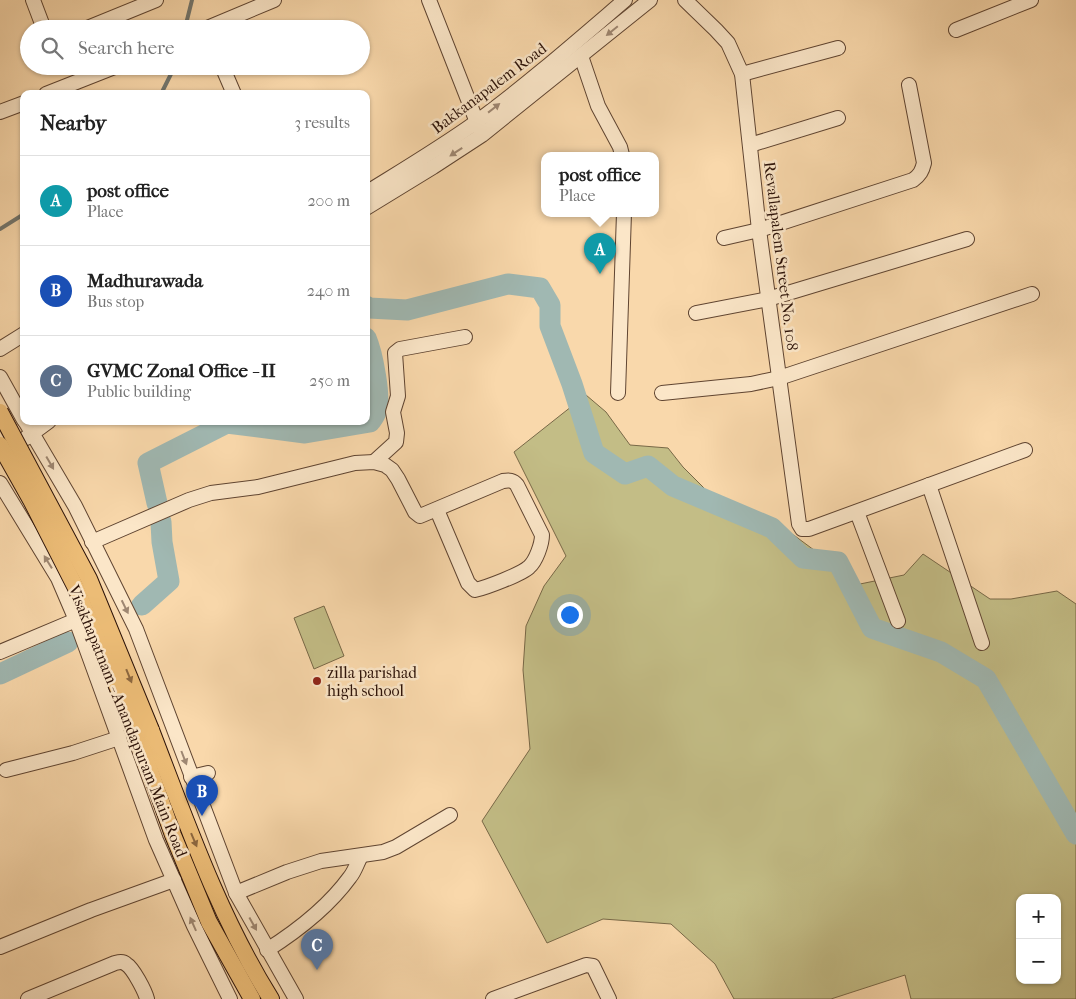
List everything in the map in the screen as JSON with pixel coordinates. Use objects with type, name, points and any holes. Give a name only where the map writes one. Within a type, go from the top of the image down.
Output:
[{"type":"main road","name":"Visakhapatnam - Anandapuram Main Road","points":[[0,412],[89,579],[144,732],[173,835],[209,922],[252,999]]},
{"type":"main road","name":"Visakhapatnam - Anandapuram Main Road","points":[[0,445],[31,500],[76,588],[189,829],[223,909],[254,972],[271,999]]},
{"type":"street","points":[[33,0],[41,20]]},
{"type":"street","points":[[106,20],[156,0]]},
{"type":"street","points":[[226,20],[274,0]]},
{"type":"street","points":[[429,0],[482,135]]},
{"type":"street","name":"Bakkanapalem Road","points":[[370,190],[476,122],[625,0]]},
{"type":"street","points":[[370,206],[482,135],[650,0]]},
{"type":"street","name":"Revallapalem Street No. 108","points":[[684,0],[728,43],[742,74],[759,230],[797,519],[802,529],[809,529],[857,512]]},
{"type":"street","points":[[956,30],[1031,0]]},
{"type":"street","points":[[742,74],[838,48]]},
{"type":"street","points":[[581,56],[602,114],[621,152]]},
{"type":"street","points":[[80,88],[102,75]]},
{"type":"street","points":[[226,75],[232,90]]},
{"type":"street","points":[[724,238],[759,230],[912,180],[918,176],[922,171],[924,162],[909,85]]},
{"type":"street","points":[[0,112],[20,104]]},
{"type":"street","points":[[750,150],[838,118]]},
{"type":"street","points":[[618,393],[624,217]]},
{"type":"street","points":[[696,313],[768,299],[968,239]]},
{"type":"street","points":[[662,394],[751,384],[779,378],[1032,294]]},
{"type":"street","points":[[0,349],[20,336]]},
{"type":"street","points":[[374,462],[396,442],[398,433],[393,412],[398,396],[395,353],[400,349],[465,337]]},
{"type":"street","points":[[0,377],[20,413]]},
{"type":"street","points":[[0,454],[27,425],[74,506],[136,630],[236,893],[296,999]]},
{"type":"street","points":[[898,621],[857,512],[1025,450]]},
{"type":"street","points":[[92,542],[197,498],[258,487],[355,463],[374,462],[385,465],[392,470],[415,512],[420,516],[503,482],[514,481],[542,535],[534,561],[524,571],[475,590],[468,583],[437,510]]},
{"type":"street","points":[[929,485],[982,643]]},
{"type":"street","points":[[1,488],[58,578],[76,620],[156,840],[198,935],[230,999]]},
{"type":"street","points":[[0,652],[76,620]]},
{"type":"street","points":[[6,770],[73,753],[119,738]]},
{"type":"street","points":[[191,777],[208,773]]},
{"type":"street","points":[[236,893],[286,872],[321,861],[383,852],[396,847],[450,815]]},
{"type":"street","points":[[267,950],[318,911],[351,876],[361,856]]},
{"type":"street","points":[[0,947],[90,910],[174,880]]},
{"type":"street","points":[[28,999],[122,962],[131,969],[147,999]]},
{"type":"street","points":[[493,999],[586,965],[593,966],[609,999]]},
{"type":"shaded area","points":[[586,395],[606,412],[630,445],[668,448],[683,467],[711,495],[741,506],[795,536],[860,584],[904,575],[923,554],[990,599],[1011,599],[1057,591],[1076,604],[1076,999],[911,999],[905,975],[831,999],[734,999],[715,964],[671,924],[603,919],[547,943],[482,821],[530,749],[523,670],[526,626],[544,586],[566,556],[514,452]]},
{"type":"shaded area","points":[[324,606],[344,656],[314,669],[294,618]]},
{"type":"waterway","points":[[187,20],[192,0]]},
{"type":"waterway","points":[[163,90],[170,75]]},
{"type":"waterway","points":[[0,229],[20,216]]},
{"type":"waterway","points":[[370,308],[407,310],[508,284],[540,288],[550,305],[550,326],[572,384],[594,453],[625,474],[648,466],[673,486],[772,528],[803,558],[838,562],[872,628],[941,652],[986,679],[1076,834]]},
{"type":"waterway","points":[[370,351],[377,387],[378,406],[370,422]]},
{"type":"waterway","points":[[157,503],[148,463],[223,425]]},
{"type":"waterway","points":[[243,425],[305,433],[352,425]]},
{"type":"waterway","points":[[142,605],[169,581],[162,542],[161,522]]},
{"type":"waterway","points":[[0,674],[68,642]]},
{"type":"place","name":"post office","points":[[600,274]]},
{"type":"place","name":"zilla parishad high school","points":[[317,681]]},
{"type":"place","name":"Madhurawada","points":[[202,816]]},
{"type":"place","name":"GVMC Zonal Office - II","points":[[317,970]]}]
